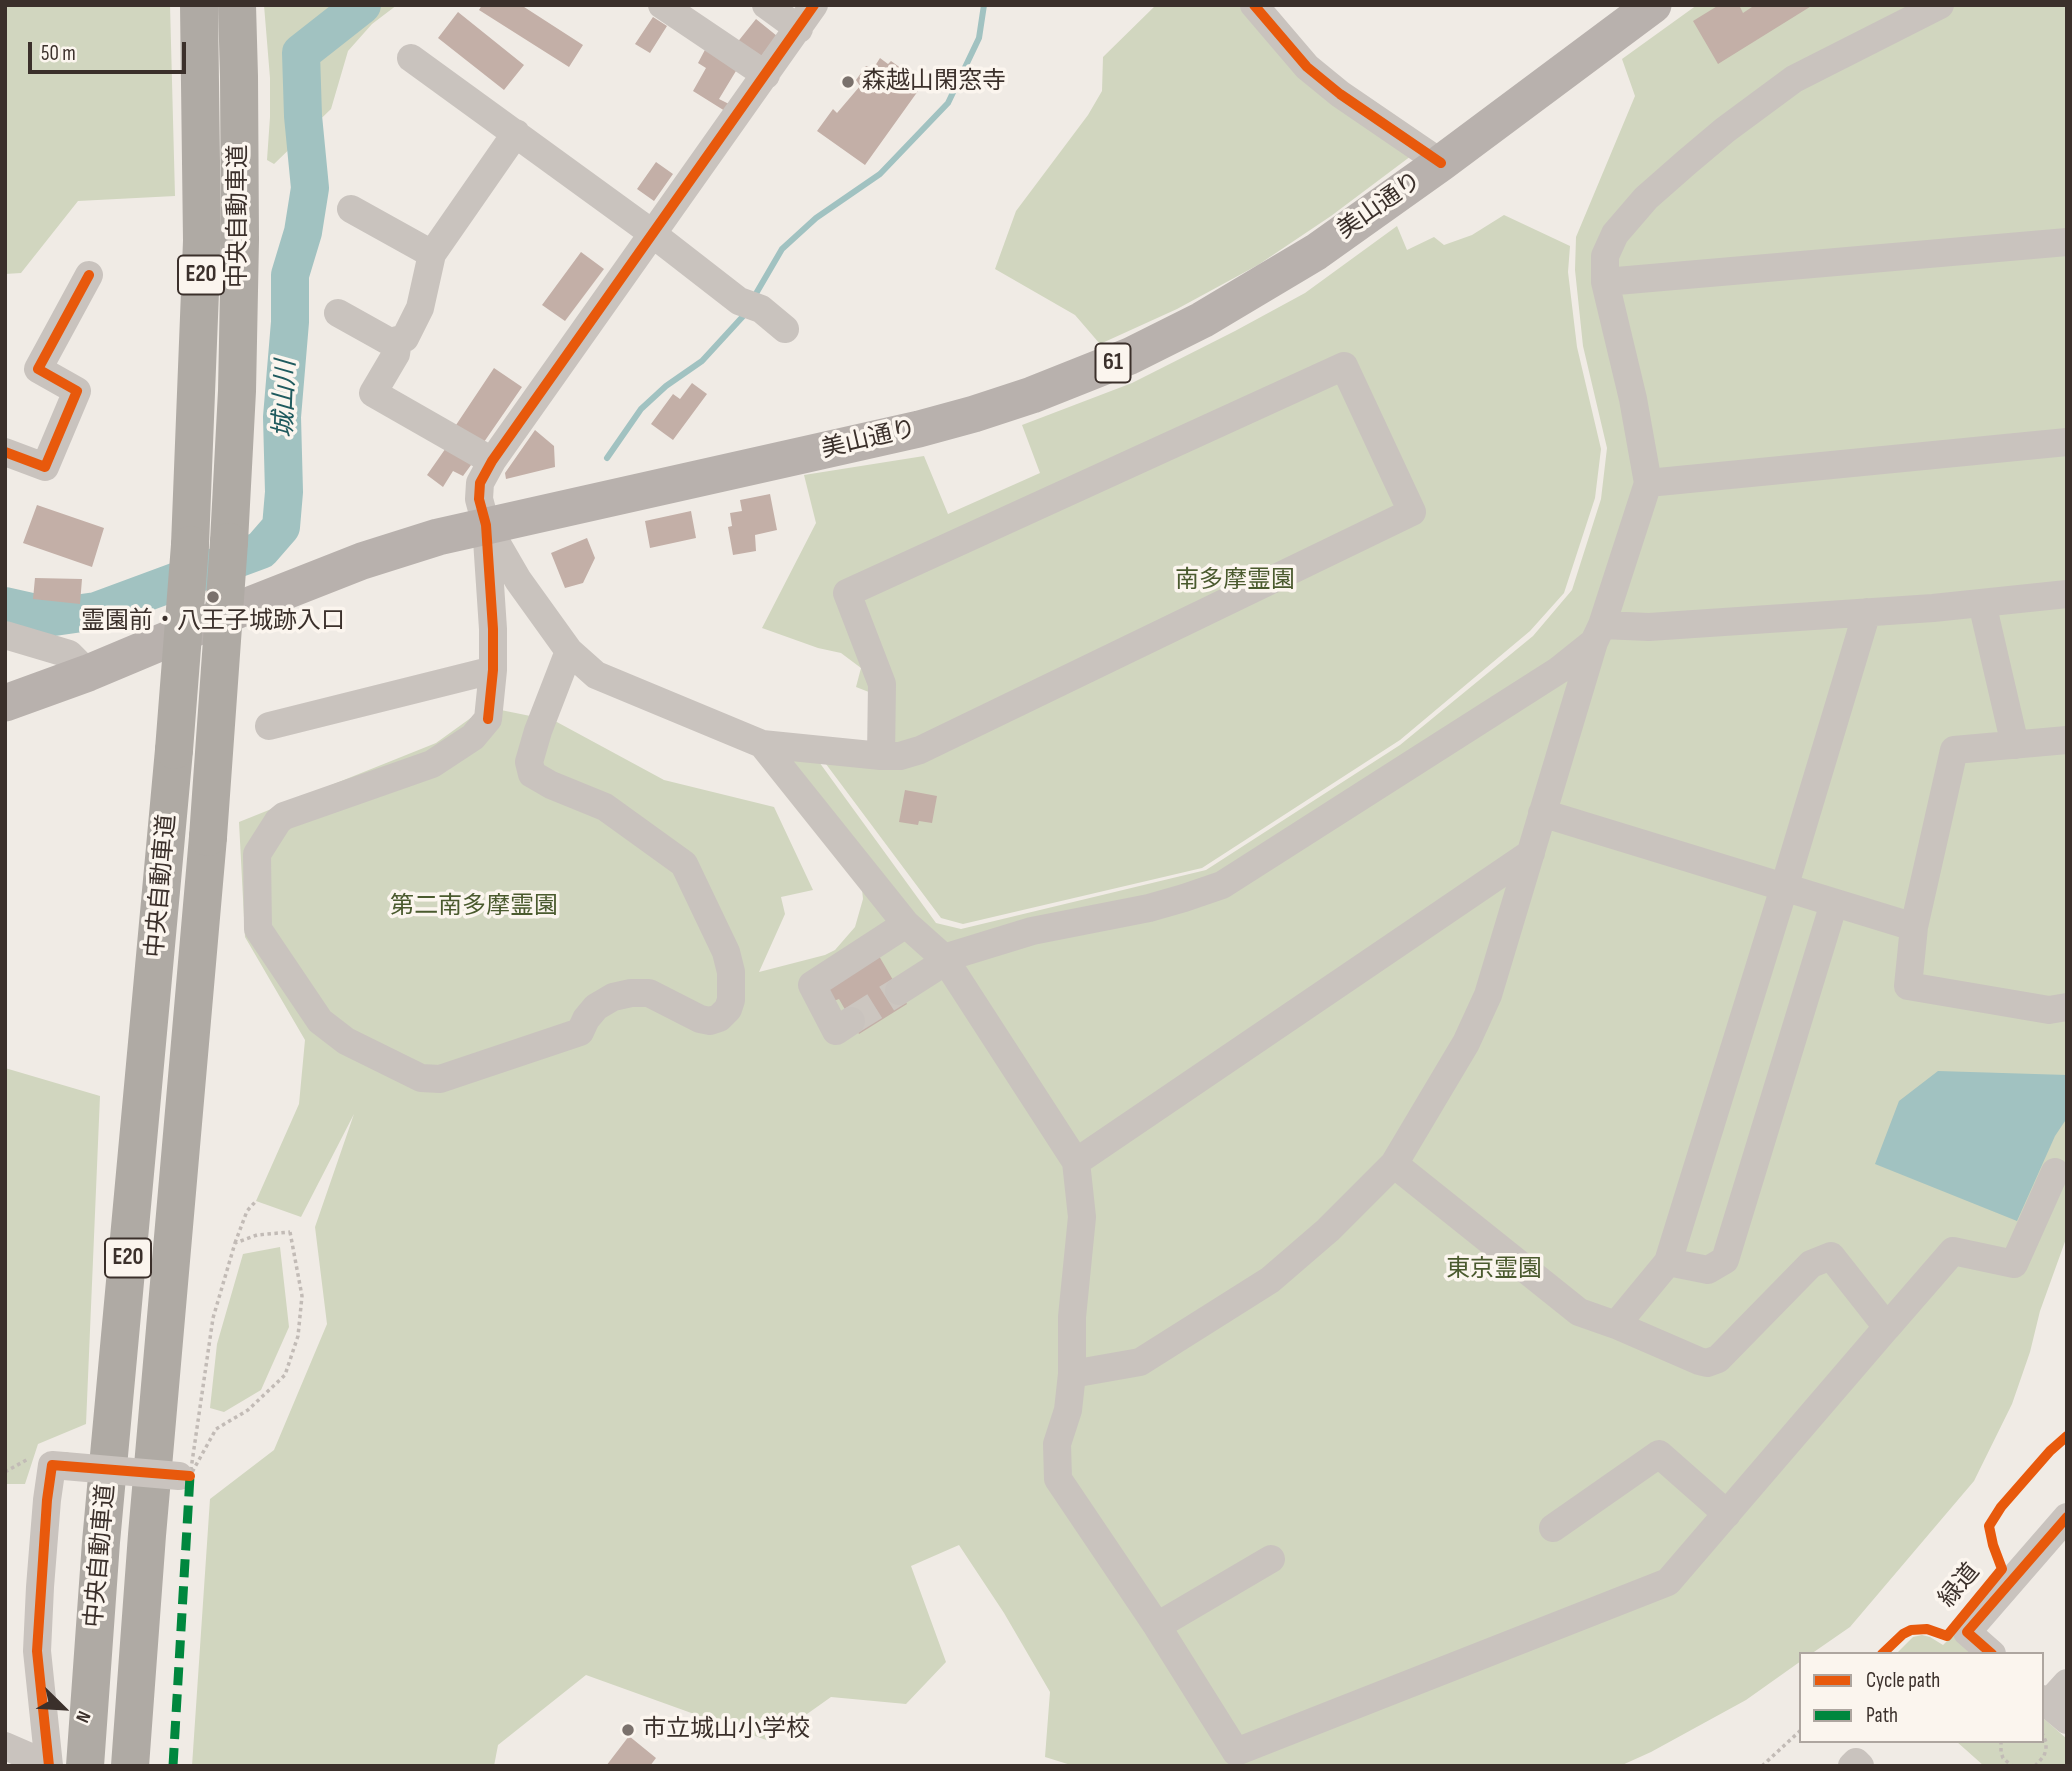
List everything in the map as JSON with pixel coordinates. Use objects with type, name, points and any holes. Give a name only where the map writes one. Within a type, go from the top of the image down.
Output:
[{"type":"highway","name":"中央自動車道","points":[[61,1765],[101,1542],[174,751],[190,545],[202,241],[199,5]]},
{"type":"highway","name":"中央自動車道","points":[[130,1766],[147,1535],[208,837],[229,542],[237,391],[240,240],[237,5]]},
{"type":"main road","name":"美山通り","points":[[5,704],[362,561],[438,537],[919,429],[974,414],[1080,377],[1166,339],[1316,252],[1441,163],[1653,5]]},
{"type":"street","points":[[662,5],[766,75]]},
{"type":"street","points":[[766,5],[799,29]]},
{"type":"street","points":[[569,651],[550,696],[529,762],[532,774],[551,785],[605,807],[684,864],[726,951],[731,972],[731,1000],[728,1009],[719,1018],[710,1021],[700,1019],[649,993],[631,993],[613,997],[596,1007],[580,1032],[440,1079],[417,1076],[346,1041],[320,1021],[258,929],[257,854],[278,821],[284,817],[432,764],[472,737],[488,719],[493,670],[493,629],[486,525],[479,499],[480,484],[492,461],[814,5]]},
{"type":"street","points":[[1254,5],[1307,67],[1340,94],[1441,163]]},
{"type":"street","points":[[1072,1374],[1140,1362],[1270,1280],[1328,1230],[1394,1164],[1466,1043],[1482,1007],[1648,483],[1633,399],[1605,282],[1605,256],[1615,234],[1646,198],[1716,138],[1794,79],[1940,5]]},
{"type":"street","points":[[411,58],[785,329]]},
{"type":"street","points":[[338,313],[390,342],[405,338],[420,308],[432,254],[516,133]]},
{"type":"street","points":[[351,209],[432,254]]},
{"type":"street","points":[[1605,282],[2067,242]]},
{"type":"street","points":[[5,452],[46,467],[77,391],[38,369],[89,275]]},
{"type":"street","points":[[398,340],[396,354],[373,393],[492,461]]},
{"type":"street","points":[[486,525],[517,579],[569,651],[596,675],[762,744],[881,756],[900,756],[920,750],[1412,512],[1344,366],[847,593],[882,684],[881,756]]},
{"type":"street","points":[[1648,483],[2067,442]]},
{"type":"street","points":[[899,991],[945,960],[1032,931],[1161,905],[1222,885],[1559,670],[1598,634],[1649,627],[1982,603],[2067,594]]},
{"type":"street","points":[[1982,603],[2015,745]]},
{"type":"street","points":[[1616,1325],[1668,1262],[1867,612]]},
{"type":"street","points":[[5,635],[69,654],[88,673]]},
{"type":"street","points":[[270,726],[493,670]]},
{"type":"street","points":[[2067,740],[1954,750],[1914,927],[1908,986],[2049,1010],[2067,1007]]},
{"type":"street","points":[[762,744],[906,923],[945,960],[1076,1162],[1082,1217],[1072,1317],[1072,1374],[1068,1410],[1057,1444],[1058,1479],[1157,1626],[1237,1752],[1668,1582],[1953,1251],[2014,1264],[2055,1172]]},
{"type":"street","points":[[1542,813],[1914,927]]},
{"type":"street","points":[[1076,1162],[1531,853]]},
{"type":"street","points":[[1668,1262],[1708,1270],[1725,1260],[1834,903]]},
{"type":"street","points":[[851,1021],[836,1031],[812,985],[906,923]]},
{"type":"street","points":[[1394,1164],[1579,1312],[1699,1361],[1707,1363],[1718,1359],[1811,1264],[1831,1256],[1887,1326]]},
{"type":"street","points":[[1553,1528],[1659,1454],[1727,1514]]},
{"type":"street","points":[[61,1765],[37,1651],[47,1500],[52,1465],[185,1476]]},
{"type":"street","points":[[1990,1652],[1967,1632],[2067,1517]]},
{"type":"street","points":[[1157,1626],[1271,1559]]},
{"type":"street","points":[[2052,1707],[2067,1683]]},
{"type":"street","points":[[5,1746],[61,1765]]},
{"type":"street","points":[[1852,1766],[1856,1762],[1860,1766]]},
{"type":"path","points":[[185,1476],[213,1318],[235,1243],[247,1211],[256,1202]]},
{"type":"path","points":[[185,1476],[216,1429],[248,1410],[285,1375],[298,1336],[302,1296],[290,1232],[257,1236],[235,1243]]},
{"type":"path","points":[[1762,1766],[1799,1732]]},
{"type":"path","points":[[2039,1765],[2046,1749],[2044,1741]]},
{"type":"path","points":[[2001,1743],[2003,1758],[2012,1766]]},
{"type":"green space","points":[[5,5],[170,5],[175,196],[78,201],[21,273],[5,274]]},
{"type":"green space","points":[[264,5],[397,5],[372,24],[348,51],[331,109],[274,164],[267,160],[270,78]]},
{"type":"green space","points":[[1156,5],[1254,5],[1419,150],[1331,216],[1258,265],[1177,309],[1100,344],[1075,315],[995,269],[1016,211],[1088,115],[1102,91],[1103,57]]},
{"type":"green space","name":"東京霊園","points":[[1697,5],[2067,5],[2067,1236],[2040,1311],[2030,1352],[2012,1404],[1974,1481],[1850,1627],[1814,1652],[1799,1652],[1799,1662],[1746,1700],[1620,1766],[1074,1766],[1045,1757],[1050,1692],[1004,1613],[959,1545],[911,1566],[946,1662],[906,1704],[831,1697],[769,1741],[586,1675],[498,1745],[494,1766],[192,1766],[210,1499],[274,1450],[327,1324],[315,1227],[354,1114],[301,1217],[256,1201],[299,1104],[305,1040],[245,937],[239,822],[436,743],[486,707],[555,721],[664,780],[774,807],[813,890],[781,897],[785,914],[759,972],[835,950],[855,927],[863,899],[862,889],[766,751],[814,755],[936,923],[961,929],[1206,870],[1400,745],[1533,636],[1572,590],[1601,499],[1607,448],[1583,346],[1575,270],[1576,237],[1635,96],[1622,59]]},
{"type":"green space","name":"南多摩霊園","points":[[1504,215],[1570,246],[1568,272],[1577,347],[1601,449],[1595,498],[1564,593],[1530,631],[1400,740],[1202,868],[963,924],[941,918],[820,756],[873,761],[874,694],[856,687],[861,668],[841,653],[818,648],[762,628],[816,523],[804,475],[924,456],[948,514],[1040,473],[1022,425],[1132,383],[1235,331],[1305,293],[1397,226],[1407,250],[1434,237],[1444,245],[1472,235]]},
{"type":"green space","points":[[5,1068],[100,1096],[86,1424],[38,1444],[25,1484],[5,1484]]},
{"type":"green space","points":[[280,1247],[289,1327],[261,1390],[224,1412],[210,1408],[217,1344],[243,1254]]},
{"type":"green space","points":[[1953,1635],[1972,1652],[1898,1652],[1913,1637],[1930,1637],[1943,1645]]},
{"type":"green space","points":[[2044,1719],[2067,1739],[2067,1766],[1984,1766],[1958,1743],[2044,1743]]},
{"type":"water","points":[[1938,1071],[2067,1075],[2067,1118],[2055,1136],[2017,1221],[1875,1164],[1899,1101]]},
{"type":"building","points":[[482,5],[521,5],[583,45],[569,67],[479,10]]},
{"type":"building","points":[[1719,5],[1739,5],[1743,13],[1755,5],[1813,5],[1718,64],[1693,21]]},
{"type":"building","points":[[458,12],[524,65],[504,90],[438,38]]},
{"type":"building","points":[[653,17],[667,26],[650,53],[635,44]]},
{"type":"building","points":[[756,19],[777,36],[758,60],[736,44]]},
{"type":"building","points":[[707,46],[739,66],[719,99],[729,104],[725,111],[693,91],[706,68],[698,63]]},
{"type":"building","points":[[880,58],[888,64],[891,61],[923,84],[865,165],[817,131],[833,109],[837,113],[860,86],[856,80],[866,66],[873,69]]},
{"type":"building","points":[[656,162],[673,174],[654,201],[637,189]]},
{"type":"building","points":[[581,252],[604,269],[565,321],[542,305]]},
{"type":"building","points":[[494,368],[522,387],[484,442],[456,425]]},
{"type":"building","points":[[692,383],[707,394],[673,440],[651,424],[673,394],[680,399]]},
{"type":"building","points":[[535,430],[554,446],[555,467],[506,479],[505,473]]},
{"type":"building","points":[[448,445],[474,461],[463,476],[453,471],[443,487],[427,475]]},
{"type":"building","points":[[770,494],[777,530],[755,535],[756,551],[733,555],[728,527],[732,526],[730,513],[742,511],[740,500]]},
{"type":"building","points":[[37,505],[104,528],[92,567],[23,543]]},
{"type":"building","points":[[691,511],[696,538],[650,548],[645,521]]},
{"type":"building","points":[[587,538],[595,558],[583,583],[565,588],[551,553]]},
{"type":"building","points":[[35,578],[82,579],[80,604],[33,599]]},
{"type":"building","points":[[905,790],[937,796],[932,823],[919,821],[918,825],[899,822]]},
{"type":"building","points":[[879,956],[907,1004],[859,1034],[839,999],[831,1002],[824,990]]},
{"type":"building","points":[[629,1736],[656,1758],[650,1766],[606,1766]]},
{"type":"waterway","name":"城山川","points":[[5,606],[54,617],[96,611],[261,550],[281,527],[284,492],[282,417],[290,322],[290,275],[303,232],[310,188],[303,116],[301,53],[362,5]]},
{"type":"waterway","points":[[754,297],[782,249],[816,218],[880,174],[948,103],[979,38],[984,5]]},
{"type":"waterway","points":[[607,458],[641,409],[666,386],[702,361],[746,313]]},
{"type":"waterway","points":[[273,536],[290,539]]},
{"type":"tunnel","points":[[851,1021],[899,991]]},
{"type":"marked path","points":[[173,1766],[190,1476]]},
{"type":"cycle path","points":[[488,719],[493,670],[493,629],[486,525],[479,499],[480,483],[492,461],[814,5]]},
{"type":"cycle path","points":[[1254,5],[1307,67],[1340,94],[1441,163]]},
{"type":"cycle path","points":[[5,452],[45,467],[77,391],[38,369],[89,275]]},
{"type":"cycle path","name":"緑道","points":[[1884,1652],[1911,1630],[1927,1629],[1947,1636],[2002,1569],[1989,1526],[2001,1507],[2050,1451],[2067,1436]]},
{"type":"cycle path","points":[[49,1766],[37,1651],[47,1500],[52,1465],[190,1476]]},
{"type":"cycle path","points":[[1990,1652],[1967,1632],[2067,1517]]},
{"type":"place","name":"森越山閑窓寺","points":[[848,82]]},
{"type":"place","name":"霊園前・八王子城跡入口","points":[[213,597]]},
{"type":"place","name":"市立城山小学校","points":[[628,1730]]},
{"type":"park label","name":"第二南多摩霊園","points":[[474,907]]}]
